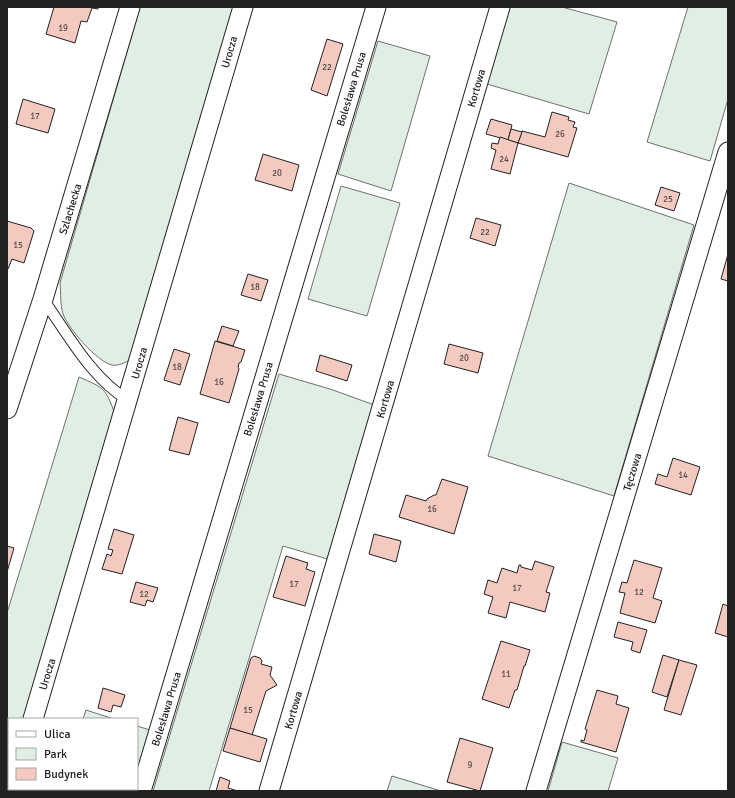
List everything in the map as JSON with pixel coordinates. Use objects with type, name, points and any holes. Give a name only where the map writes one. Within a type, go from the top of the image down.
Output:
[{"type":"street","name":"Szlachecka","points":[[7,409],[43,300],[130,7]]},
{"type":"street","name":"Urocza","points":[[33,718],[243,7]]},
{"type":"street","name":"Bolesława Prusa","points":[[141,791],[376,7]]},
{"type":"street","name":"Kortowa","points":[[269,791],[500,7]]},
{"type":"street","name":"Tęczowa","points":[[536,791],[728,152]]},
{"type":"lane","points":[[43,300],[96,374],[115,393],[128,400]]},
{"type":"green space","points":[[140,7],[238,7],[130,360],[121,364],[112,365],[106,363],[91,351],[66,320],[62,310],[60,283]]},
{"type":"green space","points":[[509,7],[562,7],[617,22],[589,114],[487,84]]},
{"type":"green space","points":[[688,7],[728,7],[728,99],[710,161],[647,142]]},
{"type":"green space","points":[[378,41],[430,56],[391,191],[338,174]]},
{"type":"green space","points":[[569,183],[694,225],[614,496],[488,456]]},
{"type":"green space","points":[[341,186],[400,203],[367,316],[308,299]]},
{"type":"green space","points":[[279,374],[330,389],[377,406],[331,560],[283,546],[209,791],[153,791]]},
{"type":"green space","points":[[79,377],[99,386],[106,393],[115,414],[25,718],[8,718],[7,780],[7,613]]},
{"type":"green space","points":[[86,710],[111,718],[83,718]]},
{"type":"green space","points":[[138,726],[150,730],[138,770]]},
{"type":"green space","points":[[562,742],[618,758],[608,791],[548,791]]},
{"type":"green space","points":[[392,776],[441,791],[387,791]]},
{"type":"green space","points":[[62,790],[132,790],[132,791]]},
{"type":"building","points":[[54,7],[98,7],[98,9],[92,8],[87,22],[81,21],[75,43],[46,34]]},
{"type":"building","points":[[327,39],[343,44],[327,96],[311,90]]},
{"type":"building","points":[[23,99],[55,109],[48,133],[16,124]]},
{"type":"building","points":[[552,112],[569,117],[568,120],[575,122],[573,127],[577,128],[568,157],[518,143],[522,131],[545,137]]},
{"type":"building","points":[[491,119],[512,125],[508,140],[486,134]]},
{"type":"building","points":[[511,129],[522,132],[518,143],[508,140]]},
{"type":"building","points":[[500,137],[518,143],[510,174],[491,169],[496,150],[491,148],[492,143],[498,144]]},
{"type":"building","points":[[263,154],[299,165],[292,191],[255,180]]},
{"type":"building","points":[[661,187],[680,193],[674,211],[655,205]]},
{"type":"building","points":[[476,218],[501,225],[495,246],[470,238]]},
{"type":"building","points":[[7,221],[31,228],[34,231],[24,263],[12,259],[8,269],[7,269]]},
{"type":"building","points":[[728,254],[728,281],[721,279]]},
{"type":"building","points":[[248,274],[268,280],[261,301],[241,295]]},
{"type":"building","points":[[222,326],[239,331],[233,346],[217,341]]},
{"type":"building","points":[[215,341],[245,350],[241,362],[239,363],[239,369],[229,403],[200,394]]},
{"type":"building","points":[[449,344],[483,353],[478,373],[444,364]]},
{"type":"building","points":[[174,349],[190,354],[180,385],[164,380]]},
{"type":"building","points":[[320,355],[352,365],[347,381],[316,371]]},
{"type":"building","points":[[178,417],[198,423],[189,455],[169,450]]},
{"type":"building","points":[[673,458],[700,467],[691,495],[655,484],[658,474],[667,477]]},
{"type":"building","points":[[442,479],[468,487],[454,534],[399,517],[406,495],[426,501],[427,499],[436,495]]},
{"type":"building","points":[[114,529],[134,535],[122,574],[102,569],[107,554],[111,556],[113,550],[108,549]]},
{"type":"building","points":[[374,534],[401,541],[396,562],[369,554]]},
{"type":"building","points":[[7,546],[14,548],[7,572]]},
{"type":"building","points":[[286,556],[308,563],[306,569],[315,572],[305,606],[273,597]]},
{"type":"building","points":[[634,560],[662,568],[653,598],[662,601],[655,623],[620,613],[625,593],[619,592],[622,582],[627,583]]},
{"type":"building","points":[[535,561],[554,567],[546,592],[550,593],[545,612],[510,602],[506,618],[488,613],[493,597],[484,594],[488,580],[497,583],[502,568],[517,573],[519,565],[521,565],[521,567],[532,570]]},
{"type":"building","points":[[136,582],[158,588],[153,602],[147,600],[145,606],[130,602]]},
{"type":"building","points":[[723,604],[728,606],[728,637],[715,633]]},
{"type":"building","points":[[618,622],[647,630],[640,653],[631,650],[633,642],[614,637]]},
{"type":"building","points":[[501,641],[530,650],[517,690],[515,690],[509,708],[482,699]]},
{"type":"building","points":[[663,655],[679,660],[667,697],[652,692]]},
{"type":"building","points":[[254,656],[260,658],[262,661],[261,664],[272,667],[270,675],[277,685],[266,691],[252,735],[230,728],[251,658]]},
{"type":"building","points":[[679,660],[697,665],[681,715],[664,710]]},
{"type":"building","points":[[103,688],[125,695],[121,707],[113,705],[111,712],[98,708]]},
{"type":"building","points":[[597,690],[618,696],[616,704],[629,708],[616,752],[581,742],[581,740],[584,741],[587,730],[585,729]]},
{"type":"building","points":[[230,728],[267,739],[260,762],[223,751]]},
{"type":"building","points":[[460,738],[493,748],[480,791],[447,782]]},
{"type":"building","points":[[220,777],[230,781],[228,788],[238,791],[216,791]]}]
